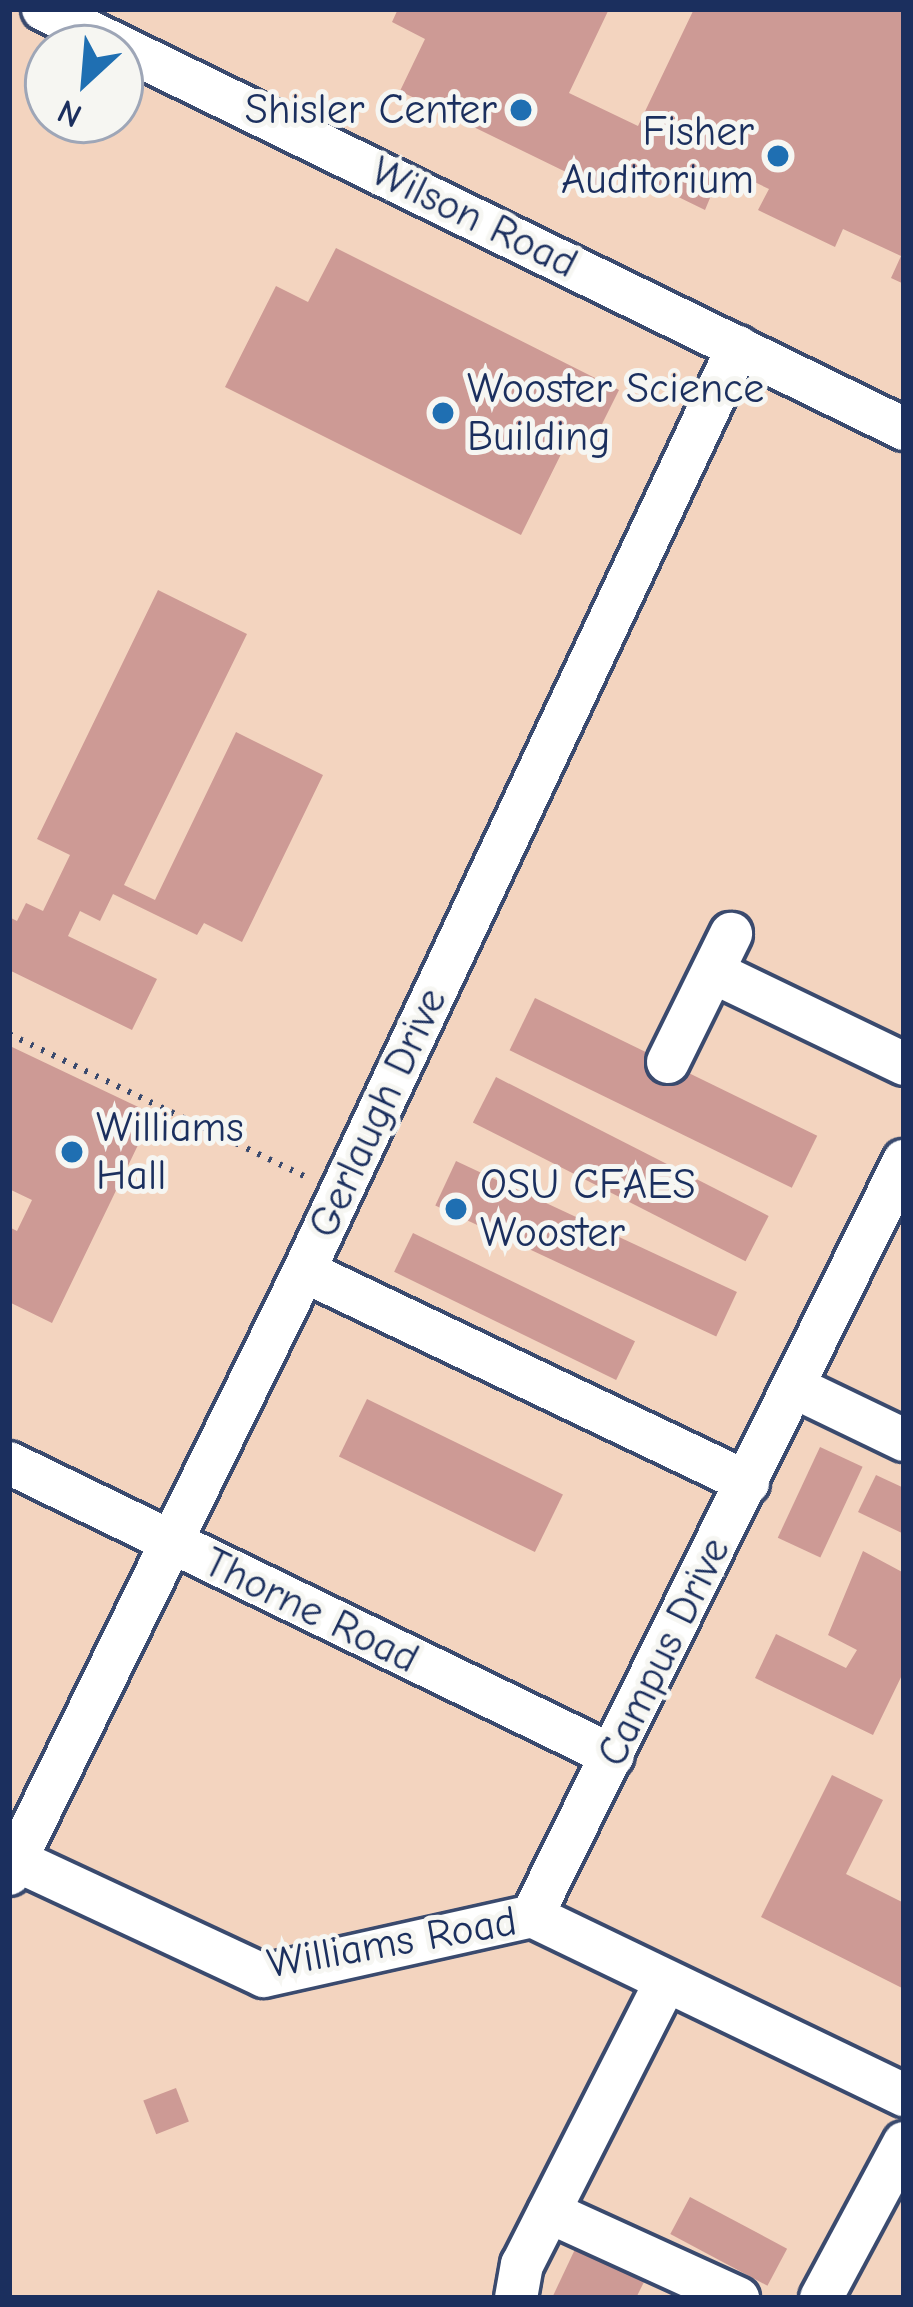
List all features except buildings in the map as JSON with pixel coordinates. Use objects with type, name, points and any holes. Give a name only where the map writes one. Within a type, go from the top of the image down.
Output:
[{"type":"lane","name":"Wilson Road","points":[[43,9],[904,429]]},
{"type":"lane","name":"Gerlaugh Drive","points":[[11,1864],[304,1271],[738,347]]},
{"type":"lane","points":[[668,1062],[722,953],[904,1064]]},
{"type":"lane","name":"Campus Drive","points":[[532,1916],[904,1161]]},
{"type":"lane","points":[[304,1271],[748,1484]]},
{"type":"lane","points":[[794,1388],[904,1440]]},
{"type":"lane","name":"Thorne Road","points":[[9,1463],[614,1756]]},
{"type":"lane","name":"Williams Road","points":[[11,1864],[263,1976],[532,1916],[664,1985],[904,2095]]},
{"type":"lane","points":[[516,2298],[522,2265],[664,1985]]},
{"type":"lane","points":[[821,2298],[904,2143]]},
{"type":"lane","points":[[549,2212],[738,2298]]},
{"type":"path","points":[[9,1034],[340,1193]]},
{"type":"shaded area","name":"OSU CFAES Wooster","points":[[9,9],[904,9],[904,2298],[9,2298]]},
{"type":"place","name":"Shisler Center","points":[[521,110]]},
{"type":"place","name":"Fisher Auditorium","points":[[778,156]]},
{"type":"place","name":"Wooster Science Building","points":[[443,413]]},
{"type":"place","name":"Williams Hall","points":[[72,1152]]},
{"type":"place","name":"OSU CFAES Wooster","points":[[456,1209]]}]
